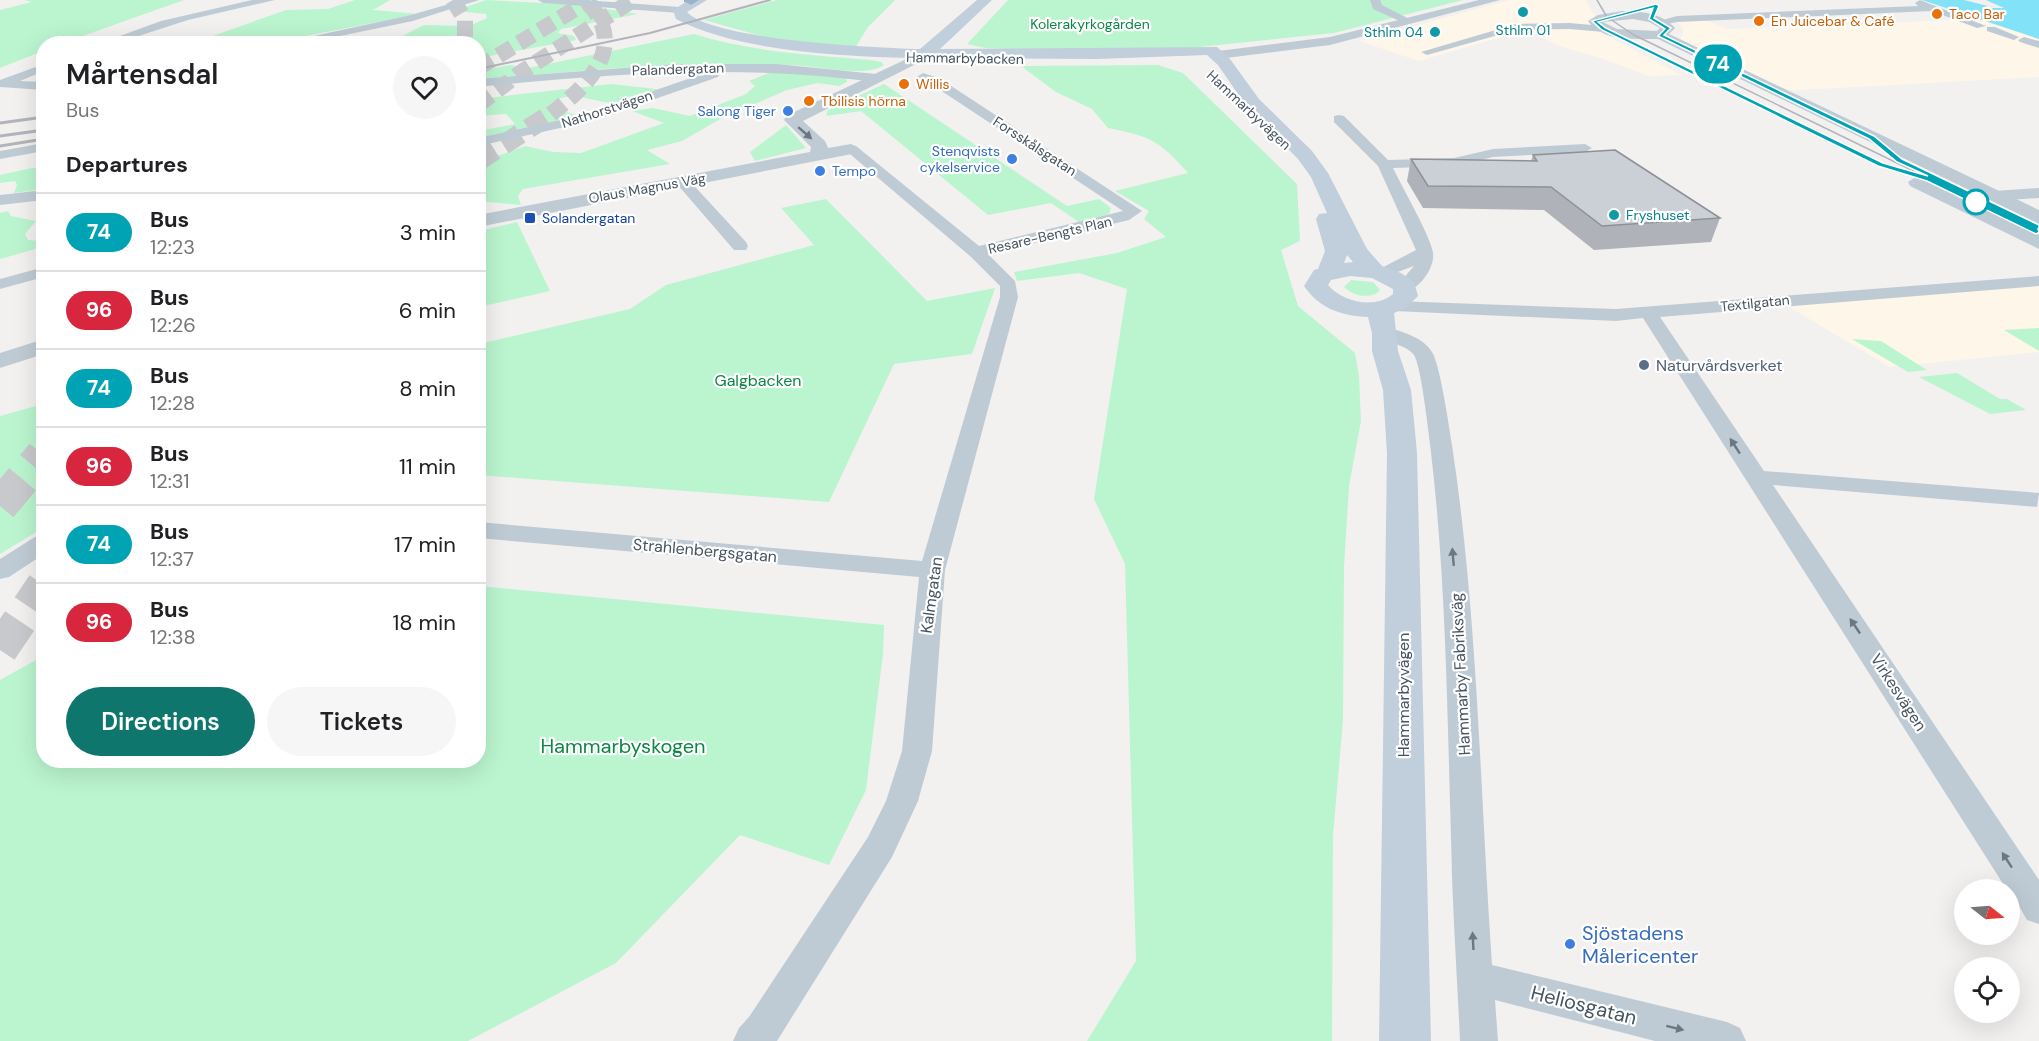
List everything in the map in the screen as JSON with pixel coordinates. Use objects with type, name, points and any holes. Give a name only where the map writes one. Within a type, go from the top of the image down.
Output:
[{"type":"main road","points":[[929,56],[985,0]]},
{"type":"main road","points":[[929,56],[997,0]]},
{"type":"main road","name":"Hammarbybacken","points":[[688,3],[669,12],[670,16],[682,23],[746,41],[809,50],[929,56],[1205,60]]},
{"type":"main road","name":"Hammarbyvägen","points":[[1205,60],[1280,136],[1296,154],[1310,177],[1337,251],[1329,272]]},
{"type":"main road","name":"Hammarbyvägen","points":[[1205,60],[1253,103],[1305,155],[1321,177],[1357,252],[1377,272],[1393,313],[1402,453],[1405,1041]]},
{"type":"main road","name":"Hammarbyvägen","points":[[1377,272],[1350,268],[1329,272],[1317,280],[1316,286],[1326,297],[1336,302],[1371,339],[1393,313]]},
{"type":"main road","points":[[1336,302],[1393,313]]},
{"type":"street","points":[[124,36],[153,25],[193,15],[270,0]]},
{"type":"street","name":"Hammarbybacken","points":[[543,0],[688,3]]},
{"type":"street","points":[[1375,0],[1377,7],[1383,11],[1408,21]]},
{"type":"street","name":"Hammarbybacken","points":[[1205,60],[1275,46],[1330,41],[1494,0]]},
{"type":"street","points":[[1912,0],[2039,45]]},
{"type":"street","points":[[322,36],[413,18],[471,1]]},
{"type":"street","points":[[1427,52],[1516,27],[1604,28],[1658,25],[1688,18],[1935,8]]},
{"type":"street","points":[[1655,52],[1594,21],[1603,17],[1624,15],[1658,25],[2039,218]]},
{"type":"street","points":[[816,156],[820,150],[819,145],[792,121],[876,78],[929,56]]},
{"type":"street","name":"Palandergatan","points":[[486,82],[610,71],[733,67],[817,70],[876,78]]},
{"type":"street","name":"Nathorstvägen","points":[[486,140],[587,118],[733,67]]},
{"type":"street","points":[[3,84],[36,71]]},
{"type":"street","name":"Forsskålsgatan","points":[[923,77],[935,81],[1134,210],[1123,217]]},
{"type":"street","points":[[3,84],[36,86]]},
{"type":"street","points":[[814,108],[819,119],[851,149]]},
{"type":"street","points":[[1339,119],[1384,164],[1425,251],[1425,264],[1422,272],[1393,313]]},
{"type":"street","points":[[0,155],[36,148]]},
{"type":"street","points":[[1384,164],[1454,162],[1493,153],[1585,148]]},
{"type":"street","name":"Olaus Magnus Väg","points":[[486,219],[851,149]]},
{"type":"street","name":"Kalmgatan","points":[[752,1041],[762,1030],[880,847],[902,801],[917,751],[932,570],[1009,297],[1009,285],[976,252],[851,149]]},
{"type":"street","points":[[1898,173],[2039,243]]},
{"type":"street","points":[[682,181],[740,246]]},
{"type":"street","points":[[1994,196],[2039,193]]},
{"type":"street","points":[[0,200],[36,196]]},
{"type":"street","name":"Resare-Bengts Plan","points":[[976,252],[1123,217]]},
{"type":"street","points":[[1377,272],[1406,264],[1425,251]]},
{"type":"street","points":[[0,284],[36,274]]},
{"type":"street","name":"Textilgatan","points":[[1393,313],[1472,307],[1616,315],[1649,314],[1780,300],[2039,281]]},
{"type":"street","name":"Hammarby Fabriksväg","points":[[1393,313],[1410,342],[1424,354],[1437,417],[1447,489],[1461,657],[1479,1041]]},
{"type":"street","name":"Virkesvägen","points":[[1649,314],[1897,688],[2039,909]]},
{"type":"street","points":[[0,361],[36,349]]},
{"type":"street","points":[[1755,477],[2037,500]]},
{"type":"street","name":"Strahlenbergsgatan","points":[[486,531],[932,570]]},
{"type":"street","points":[[0,571],[36,547]]},
{"type":"street","name":"Heliosgatan","points":[[1475,978],[1727,1041]]},
{"type":"shaded area","points":[[1510,0],[1585,0],[1595,16],[1589,19],[1598,31],[1681,75],[1648,76],[1601,58],[1563,47],[1525,30],[1419,61],[1359,41]]},
{"type":"shaded area","points":[[1701,18],[1727,29],[1978,19],[2039,39],[2039,77],[1781,91],[1678,40],[1683,35],[1683,29],[1676,20]]},
{"type":"shaded area","points":[[2039,277],[2039,352],[1890,367],[1776,299]]},
{"type":"green space","points":[[25,0],[184,0],[83,36],[36,36],[36,54],[0,68],[0,10],[32,2]]},
{"type":"green space","points":[[355,0],[390,0],[373,10],[419,14],[305,36],[213,36],[286,10],[328,9]]},
{"type":"green space","points":[[486,0],[582,5],[638,14],[561,29],[558,33],[574,36],[576,40],[486,57],[486,36],[402,36],[424,25],[469,26],[487,18],[486,14],[455,11]]},
{"type":"green space","points":[[777,0],[895,0],[868,27],[855,48],[765,37],[704,20]]},
{"type":"green space","name":"Kolerakyrkogården","points":[[1008,0],[1463,0],[1334,33],[1179,49],[1069,51],[985,48],[967,44]]},
{"type":"green space","points":[[694,34],[760,49],[871,60],[884,65],[866,71],[854,71],[794,65],[676,65],[486,80],[486,70],[510,65],[528,68]]},
{"type":"green space","points":[[1158,65],[1183,73],[1297,184],[1300,241],[1281,250],[1298,306],[1355,353],[1359,376],[1361,421],[1349,486],[1344,567],[1343,720],[1333,836],[1332,1041],[1087,1041],[1136,961],[1125,564],[1094,499],[1127,289],[1079,273],[1017,281],[1014,272],[1117,253],[1166,237],[1144,219],[1149,211],[1115,191],[1188,173],[1161,147],[1144,137],[1108,128],[1092,109],[1056,92],[1021,66]]},
{"type":"green space","points":[[774,71],[846,77],[847,82],[839,86],[818,83],[787,90],[722,118],[682,141],[647,150],[670,164],[523,189],[518,196],[521,205],[486,202],[486,160],[525,146],[553,152],[581,153],[664,123],[632,111],[653,108],[690,116],[746,94],[755,86],[749,81]]},
{"type":"green space","points":[[611,84],[657,89],[635,99],[617,103],[578,97],[563,98],[548,106],[579,116],[486,136],[486,130],[515,124],[506,114],[486,115],[486,98]]},
{"type":"green space","points":[[884,84],[1067,206],[1099,199],[1111,208],[1109,214],[1079,222],[1051,203],[988,215],[861,111],[826,116],[828,110]]},
{"type":"green space","points":[[786,125],[806,148],[755,161],[750,152]]},
{"type":"green space","points":[[36,168],[36,190],[14,193],[17,185],[15,181],[0,183],[0,175]]},
{"type":"green space","name":"Galgbacken","points":[[826,199],[927,301],[995,288],[972,354],[894,364],[829,502],[486,476],[486,342],[630,309],[666,285],[814,245],[781,208]]},
{"type":"green space","points":[[8,211],[11,216],[36,221],[25,234],[28,240],[36,241],[36,249],[0,259],[0,213]]},
{"type":"green space","points":[[517,222],[550,291],[486,305],[486,229]]},
{"type":"green space","points":[[1351,280],[1373,282],[1380,290],[1372,295],[1357,295],[1344,287]]},
{"type":"green space","points":[[2039,328],[2039,351],[2004,330]]},
{"type":"green space","points":[[1852,339],[1881,341],[1927,370],[1908,372]]},
{"type":"green space","points":[[1957,373],[2000,399],[2007,399],[2026,410],[1990,414],[1919,377]]},
{"type":"green space","points":[[36,406],[36,532],[0,554],[0,416]]},
{"type":"green space","name":"Hammarbyskogen","points":[[486,587],[884,625],[883,654],[866,790],[829,865],[740,835],[616,963],[468,1041],[0,1041],[0,680],[36,660],[36,768],[486,768]]},
{"type":"water","points":[[1922,0],[1964,0],[1988,6],[1982,8],[2004,8],[1986,0],[2039,0],[2039,39]]},
{"type":"building","points":[[1615,150],[1720,218],[1602,226],[1551,187],[1428,186],[1411,159],[1537,161],[1533,155]]},
{"type":"tunnel","points":[[453,0],[465,20],[465,36]]},
{"type":"tunnel","points":[[600,21],[633,0]]},
{"type":"tunnel","points":[[486,63],[588,1]]},
{"type":"tunnel","points":[[588,1],[600,21]]},
{"type":"tunnel","points":[[486,99],[520,73],[600,21]]},
{"type":"tunnel","points":[[551,114],[582,87],[599,64],[605,39],[600,21]]},
{"type":"tunnel","points":[[486,156],[553,113]]},
{"type":"tunnel","points":[[0,506],[36,463]]},
{"type":"tunnel","points":[[0,650],[36,597]]},
{"type":"tram line","points":[[1597,0],[1607,17],[1634,35],[1930,179]]},
{"type":"railway","points":[[486,67],[650,33],[770,0]]},
{"type":"railway","points":[[0,123],[36,118]]},
{"type":"railway","points":[[0,136],[36,131]]},
{"type":"railway","points":[[0,146],[36,140]]},
{"type":"bus line","name":"74","points":[[2039,227],[1899,160],[1871,138],[1660,35],[1668,28],[1662,22],[1651,19],[1656,6],[1594,21],[1604,29],[1881,164],[1930,179],[2039,232]]},
{"type":"place","name":"Sthlm 01","points":[[1523,12]]},
{"type":"place","name":"Taco Bar","points":[[1937,14]]},
{"type":"place","name":"En Juicebar & Café","points":[[1759,21]]},
{"type":"place","name":"Sthlm 04","points":[[1435,32]]},
{"type":"place","name":"Willis","points":[[904,84]]},
{"type":"place","name":"Tbilisis hörna","points":[[809,101]]},
{"type":"place","name":"Salong Tiger","points":[[788,111]]},
{"type":"place","name":"Stenqvists cykelservice","points":[[1012,159]]},
{"type":"place","name":"Tempo","points":[[820,171]]},
{"type":"place","name":"Fryshuset","points":[[1614,215]]},
{"type":"place","name":"Solandergatan","points":[[530,218]]},
{"type":"place","name":"Naturvårdsverket","points":[[1644,365]]},
{"type":"place","name":"Sjöstadens Målericenter","points":[[1570,944]]}]
